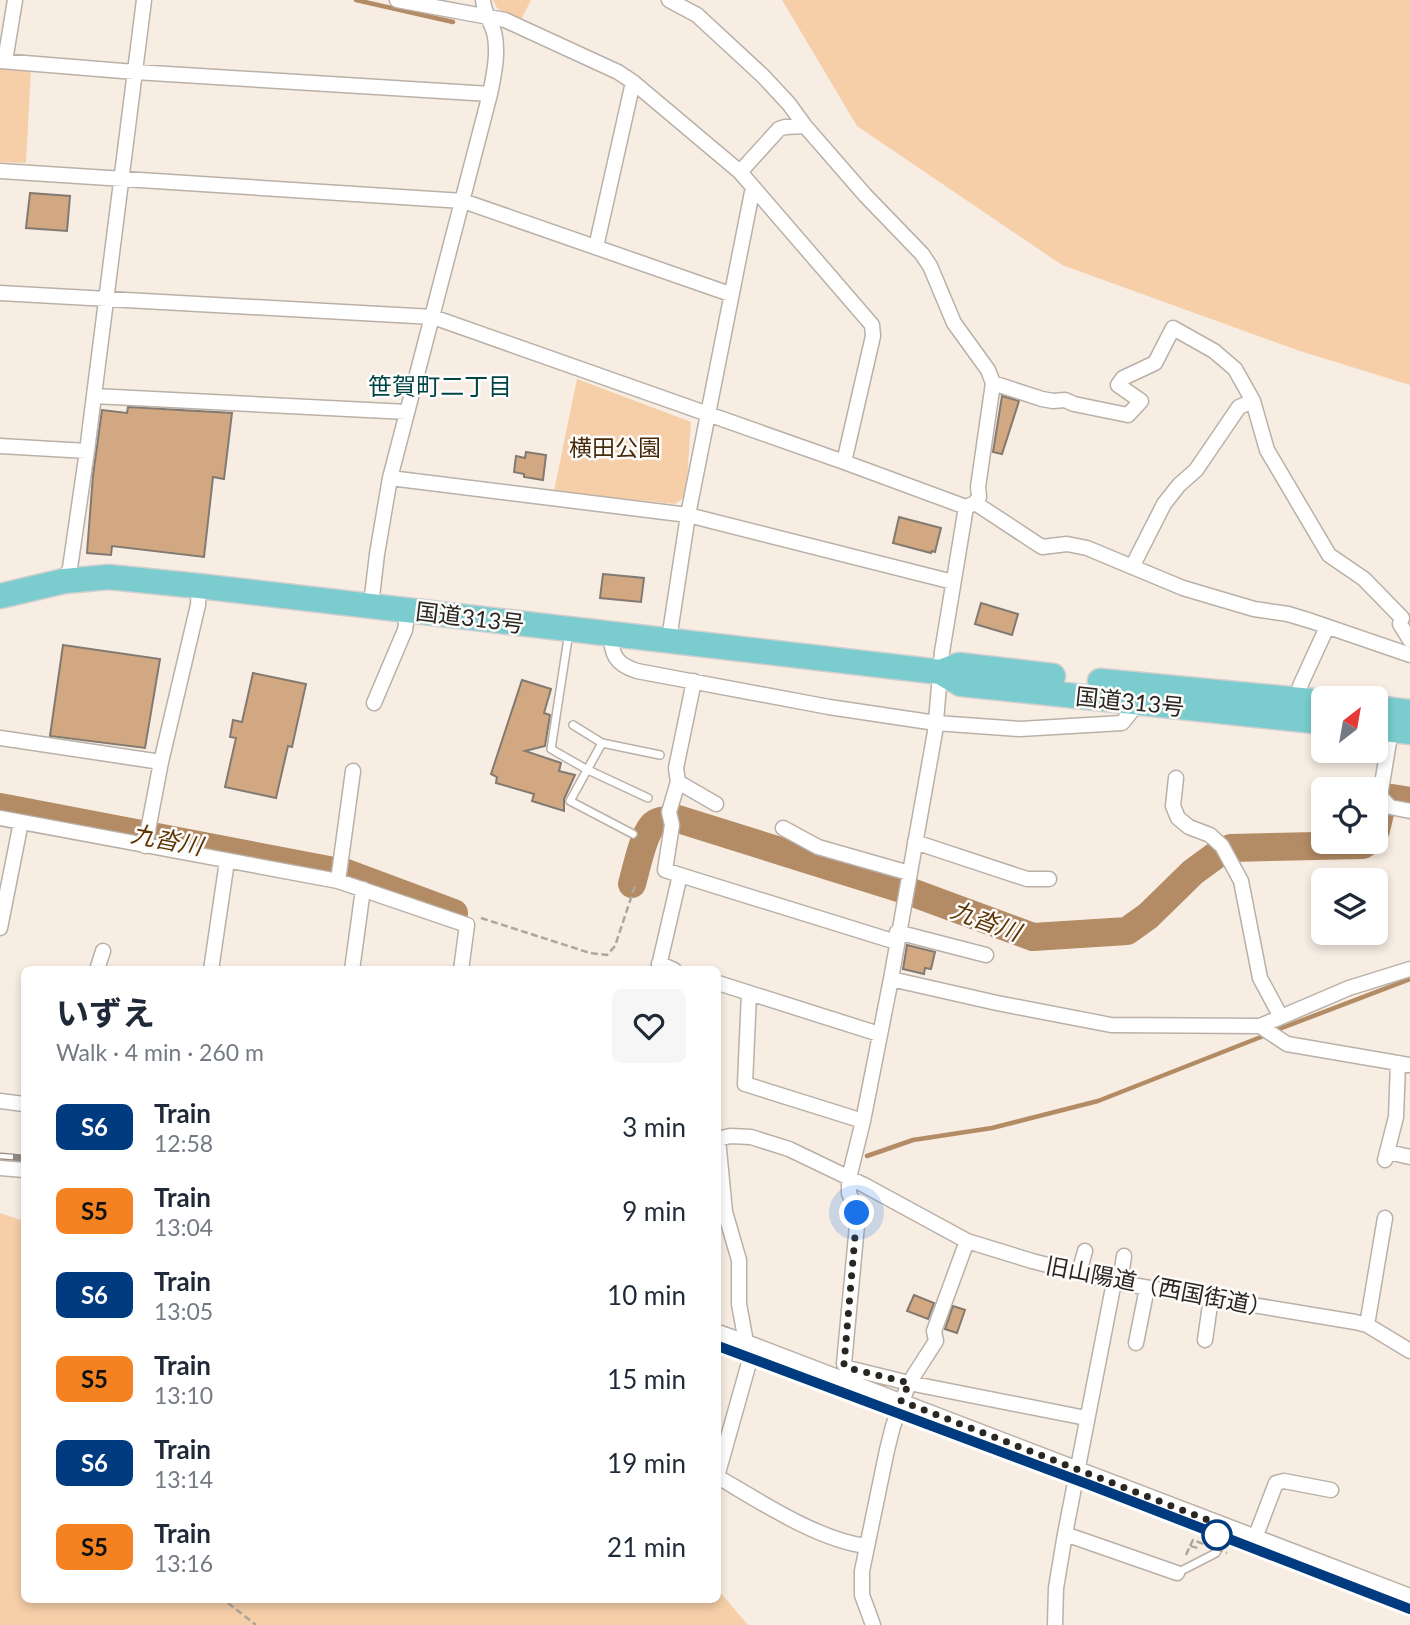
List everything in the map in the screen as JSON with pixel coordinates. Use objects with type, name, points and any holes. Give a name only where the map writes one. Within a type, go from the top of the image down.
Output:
[{"type":"highway","name":"国道313号","points":[[0,596],[64,581],[109,577],[408,609],[940,672],[961,684],[1311,721]]},
{"type":"highway","name":"国道313号","points":[[940,672],[959,665],[1311,701]]},
{"type":"highway","points":[[1388,709],[1410,712]]},
{"type":"street","points":[[15,0],[3,61],[490,94]]},
{"type":"street","points":[[64,581],[70,568],[87,451],[144,0]]},
{"type":"street","points":[[397,0],[423,7],[486,15],[516,25],[618,72],[740,172],[872,326],[873,336],[844,461]]},
{"type":"street","points":[[371,605],[390,478],[490,94],[495,64],[495,36],[483,0]]},
{"type":"street","points":[[669,0],[697,15],[763,76],[865,195],[922,254],[930,266],[954,323],[988,370],[993,383],[978,487],[979,497],[971,505],[953,582],[940,672],[936,723],[891,979],[878,1034],[863,1122],[849,1178],[849,1193],[857,1213],[857,1225],[844,1364],[848,1368],[909,1383],[1086,1418]]},
{"type":"street","points":[[596,247],[633,82]]},
{"type":"street","points":[[740,172],[779,129],[805,126]]},
{"type":"street","points":[[0,171],[463,201],[730,294]]},
{"type":"street","points":[[669,639],[688,515],[753,187]]},
{"type":"street","points":[[0,293],[433,317],[971,505],[1042,547],[1077,545],[1183,588],[1254,609],[1288,614],[1409,650]]},
{"type":"street","points":[[993,383],[1042,399],[1065,400],[1128,415],[1141,401],[1118,385],[1123,378],[1154,363],[1173,328],[1214,351],[1235,369],[1253,401],[1267,450],[1329,555],[1364,579],[1402,618],[1400,624],[1409,650]]},
{"type":"street","points":[[94,396],[407,412]]},
{"type":"street","points":[[1132,567],[1164,504],[1196,470],[1239,407],[1253,401]]},
{"type":"street","points":[[0,446],[87,451]]},
{"type":"street","points":[[390,478],[688,515],[953,582]]},
{"type":"street","points":[[146,838],[198,605],[199,586]]},
{"type":"street","points":[[374,703],[405,631],[408,609]]},
{"type":"street","points":[[1298,699],[1300,686],[1327,627]]},
{"type":"street","points":[[611,633],[611,651],[614,657],[630,668],[829,707],[936,723],[1020,729],[1122,723],[1139,702]]},
{"type":"street","points":[[694,681],[676,768],[678,782],[665,870],[897,937],[986,955]]},
{"type":"street","points":[[1392,730],[1379,790],[1386,803],[1410,811]]},
{"type":"street","points":[[0,738],[161,762]]},
{"type":"street","points":[[338,881],[353,771]]},
{"type":"street","points":[[1176,778],[1173,806],[1178,818],[1189,827],[1210,835],[1225,852],[1241,881],[1259,978],[1281,1017]]},
{"type":"street","points":[[678,782],[716,804]]},
{"type":"street","points":[[0,818],[146,838],[227,861],[338,881],[467,925],[462,966]]},
{"type":"street","points":[[0,928],[21,822]]},
{"type":"street","points":[[783,828],[818,847],[907,885]]},
{"type":"street","points":[[915,842],[1027,879],[1049,878]]},
{"type":"street","points":[[212,966],[227,861]]},
{"type":"street","points":[[659,966],[680,875]]},
{"type":"street","points":[[353,966],[363,890]]},
{"type":"street","points":[[98,966],[103,951]]},
{"type":"street","points":[[1266,1031],[1281,1017],[1349,988],[1410,969]]},
{"type":"street","points":[[891,979],[1111,1025],[1266,1031],[1287,1044],[1404,1064],[1387,1156],[1410,1157]]},
{"type":"street","points":[[721,984],[878,1034]]},
{"type":"street","points":[[749,993],[745,1084],[863,1122]]},
{"type":"street","points":[[0,1101],[21,1104]]},
{"type":"street","name":"旧山陽道（西国街道）","points":[[721,1139],[739,1136],[789,1149],[967,1241],[1117,1283],[1367,1325],[1410,1351]]},
{"type":"street","points":[[0,1168],[21,1170]]},
{"type":"street","points":[[721,1170],[725,1212],[739,1260],[738,1304],[750,1343],[721,1463]]},
{"type":"street","points":[[1367,1325],[1385,1218]]},
{"type":"street","points":[[873,1625],[862,1595],[866,1546],[887,1450],[909,1383],[934,1346],[934,1331],[967,1241]]},
{"type":"street","points":[[1079,1273],[1085,1251]]},
{"type":"street","points":[[1060,1624],[1056,1588],[1065,1534],[1086,1418],[1124,1256]]},
{"type":"street","points":[[1136,1343],[1147,1288]]},
{"type":"street","points":[[1205,1340],[1211,1298]]},
{"type":"street","points":[[721,1333],[1410,1597]]},
{"type":"street","points":[[721,1477],[821,1533],[850,1544],[866,1546]]},
{"type":"street","points":[[1255,1538],[1276,1483],[1284,1481],[1331,1490]]},
{"type":"street","points":[[1065,1534],[1177,1573]]},
{"type":"lane","points":[[569,629],[551,749],[648,799]]},
{"type":"lane","points":[[573,725],[602,743],[660,755]]},
{"type":"lane","points":[[602,743],[570,801],[633,834]]},
{"type":"lane","points":[[1177,1573],[1216,1553],[1226,1527]]},
{"type":"path","points":[[467,925],[469,914],[590,953],[607,955],[615,946],[635,886]]},
{"type":"path","points":[[1190,1546],[1193,1540],[1227,1553]]},
{"type":"path","points":[[227,1603],[256,1625]]},
{"type":"green space","points":[[493,0],[531,0],[521,20],[497,8]]},
{"type":"green space","points":[[782,0],[1410,0],[1410,385],[1300,351],[1062,265],[857,126]]},
{"type":"green space","points":[[0,67],[31,69],[26,163],[0,162]]},
{"type":"green space","name":"横田公園","points":[[577,379],[691,422],[686,496],[675,504],[554,491]]},
{"type":"green space","points":[[0,1213],[21,1220],[21,1603],[721,1603],[721,1594],[748,1625],[0,1625]]},
{"type":"building","points":[[30,193],[70,196],[67,231],[26,228]]},
{"type":"building","points":[[1002,396],[1019,401],[1002,454],[993,452]]},
{"type":"building","points":[[128,407],[232,413],[224,479],[213,477],[204,557],[112,546],[111,555],[87,553],[93,475],[102,410],[127,413]]},
{"type":"building","points":[[526,452],[546,455],[543,480],[524,477],[524,474],[514,472],[516,456],[525,458]]},
{"type":"building","points":[[899,517],[941,528],[935,552],[893,543]]},
{"type":"building","points":[[603,574],[644,578],[641,602],[600,598]]},
{"type":"building","points":[[981,603],[1018,614],[1012,635],[975,624]]},
{"type":"building","points":[[63,645],[160,659],[145,748],[50,736]]},
{"type":"building","points":[[253,673],[306,684],[292,747],[288,746],[276,798],[225,787],[236,738],[230,737],[233,720],[242,722]]},
{"type":"building","points":[[522,680],[551,689],[544,713],[550,715],[545,746],[525,751],[561,763],[559,771],[575,775],[564,799],[564,811],[532,801],[534,794],[496,783],[497,777],[491,774]]},
{"type":"building","points":[[907,945],[935,952],[931,969],[925,968],[924,974],[903,969]]},
{"type":"building","points":[[914,1295],[934,1303],[928,1319],[907,1311]]},
{"type":"building","points":[[953,1306],[965,1310],[957,1333],[945,1329]]},
{"type":"waterway","points":[[356,0],[453,22]]},
{"type":"waterway","name":"九沓川","points":[[1388,802],[1392,798],[1410,801]]},
{"type":"waterway","name":"九沓川","points":[[0,807],[334,871]]},
{"type":"waterway","name":"九沓川","points":[[632,884],[643,845],[652,826],[661,821],[678,819],[911,892],[1033,937],[1127,931],[1148,916],[1193,872],[1219,853],[1231,848],[1311,846]]},
{"type":"waterway","name":"九沓川","points":[[344,872],[454,913]]},
{"type":"waterway","points":[[1274,1031],[1410,979]]},
{"type":"waterway","points":[[867,1156],[913,1140],[992,1128],[1098,1101],[1266,1035]]},
{"type":"railway","points":[[0,1156],[21,1158]]},
{"type":"railway","points":[[721,1347],[1090,1485],[1410,1609]]},
{"type":"train","name":"S6","points":[[721,1347],[1090,1485],[1410,1609]]},
{"type":"district","name":"笹賀町二丁目","points":[[440,385]]},
{"type":"route","points":[[857,1213],[844,1364],[848,1368],[909,1383],[901,1401],[1226,1527],[1221,1540],[1217,1535]]}]
